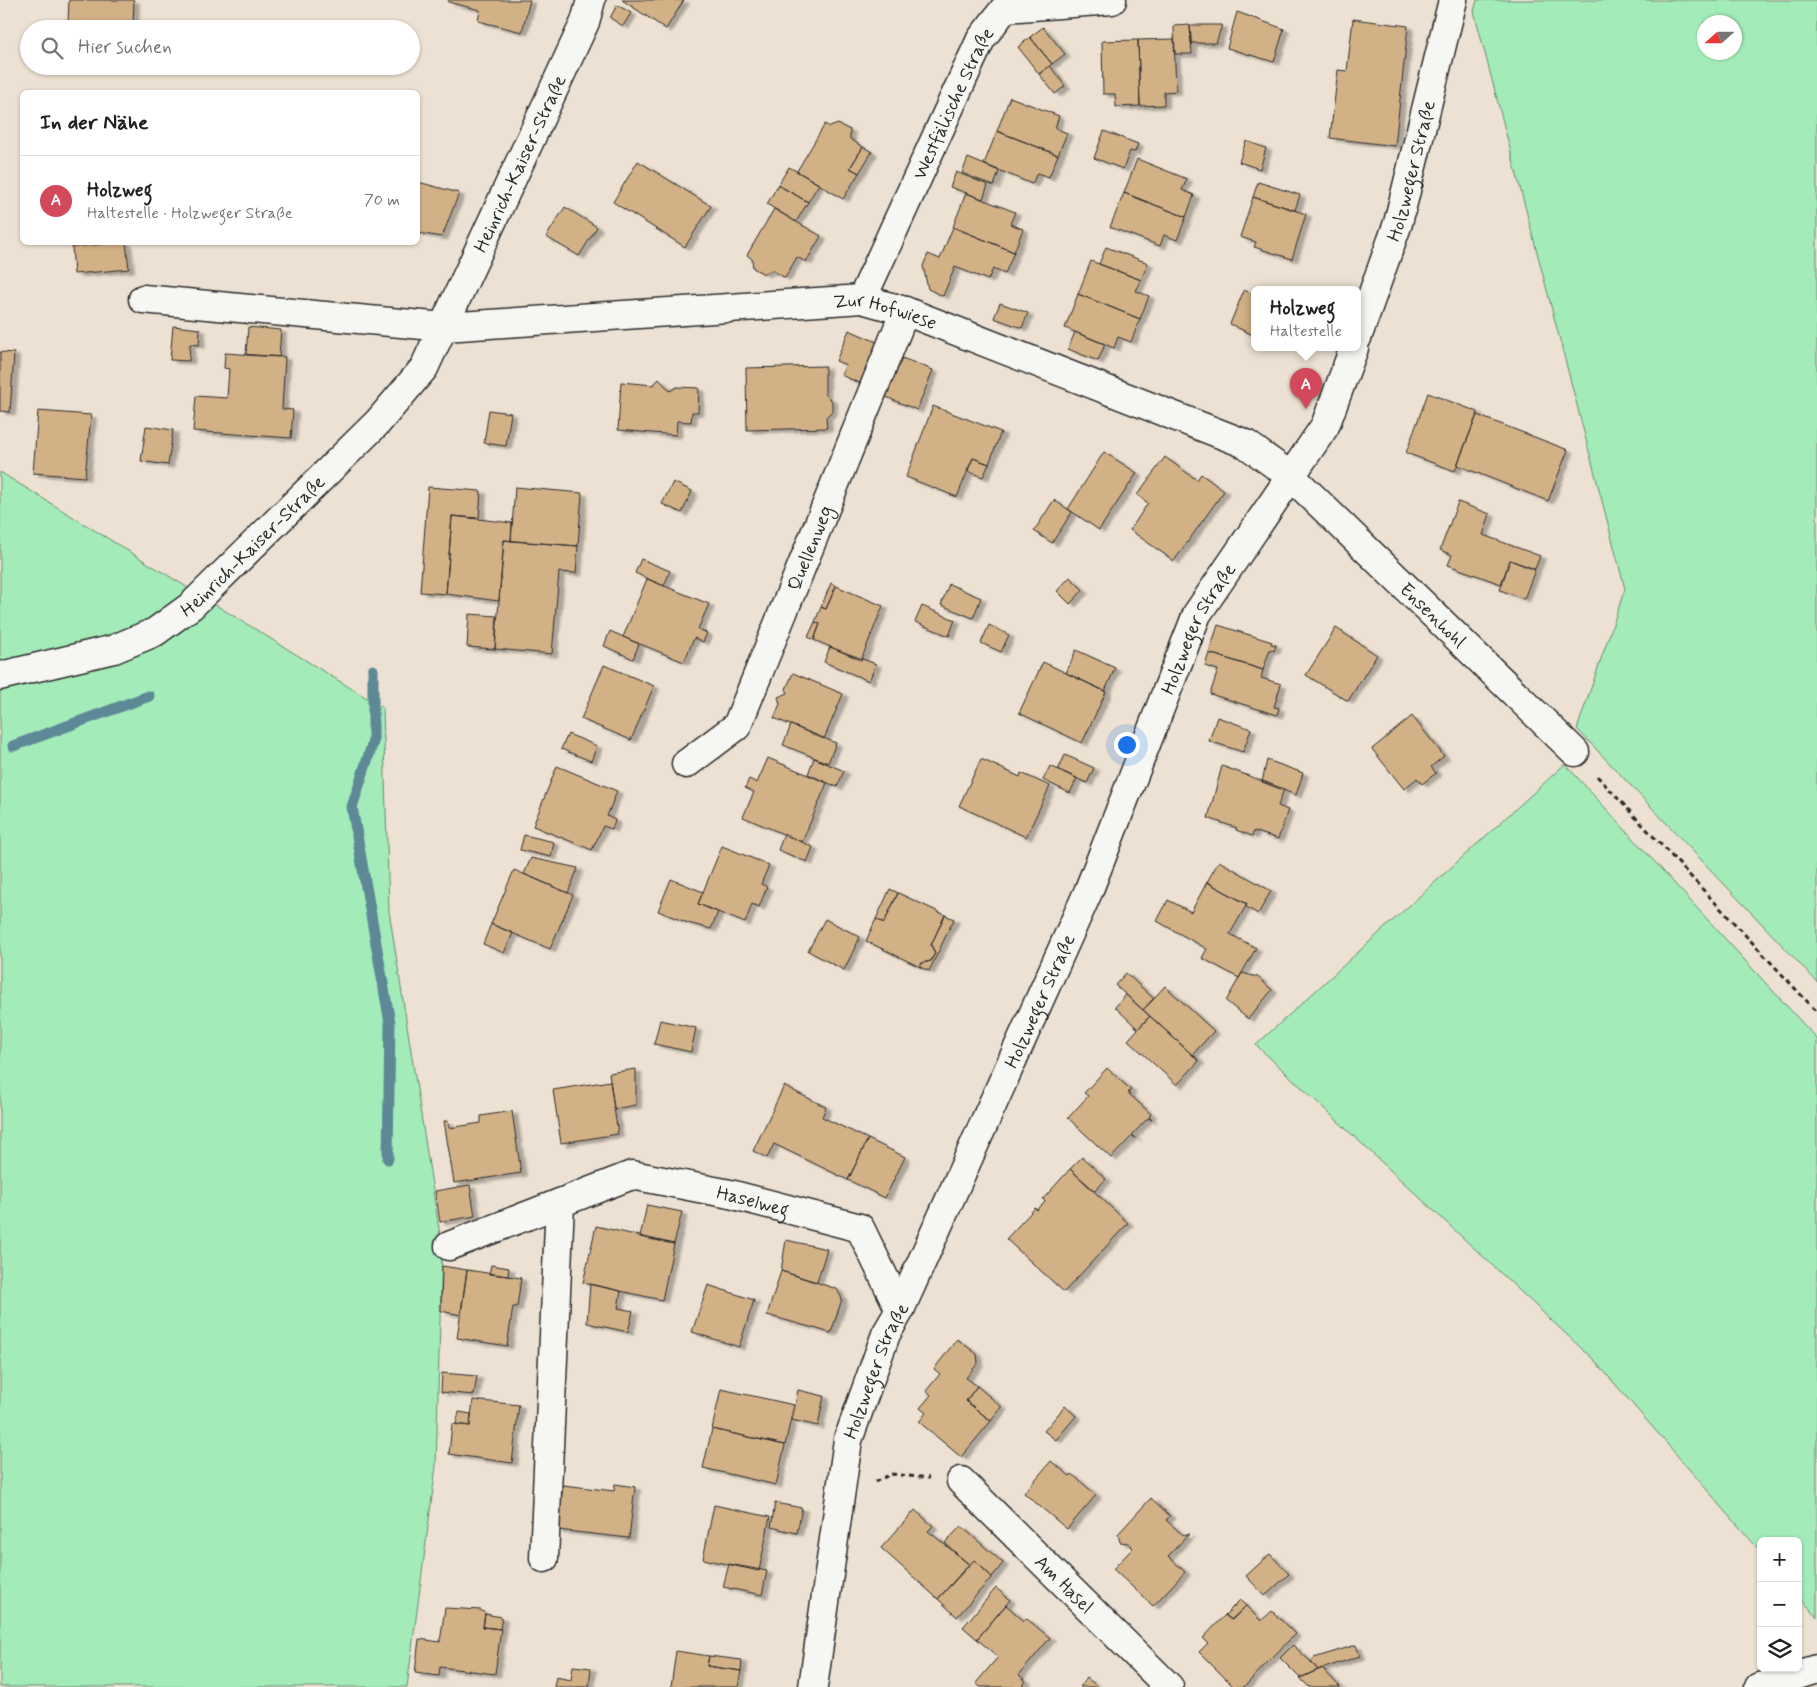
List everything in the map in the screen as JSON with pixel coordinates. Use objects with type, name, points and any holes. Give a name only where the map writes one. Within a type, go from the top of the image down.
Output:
[{"type":"street","name":"Heinrich-Kaiser-Straße","points":[[0,676],[114,649],[155,632],[191,606],[378,422],[424,368],[585,22],[591,0]]},
{"type":"street","name":"Westfälische Straße","points":[[862,299],[981,39],[1006,8],[1112,0]]},
{"type":"street","name":"Holzweger Straße","points":[[1361,327],[1398,223],[1453,0]]},
{"type":"street","points":[[143,299],[444,327]]},
{"type":"street","name":"Zur Hofwiese","points":[[444,327],[862,299],[905,311],[1246,444],[1292,478]]},
{"type":"street","name":"Quellenweg","points":[[686,764],[737,726],[905,311]]},
{"type":"street","name":"Holzweger Straße","points":[[814,1687],[840,1510],[848,1440],[886,1334],[900,1310],[1088,892],[1198,614],[1326,426],[1353,351]]},
{"type":"street","name":"Ensenhohl","points":[[1292,478],[1575,752]]},
{"type":"street","name":"Haselweg","points":[[449,1246],[632,1175],[730,1194],[860,1228],[900,1310]]},
{"type":"street","points":[[544,1558],[560,1203]]},
{"type":"street","name":"Am Hasel","points":[[961,1481],[1169,1687]]},
{"type":"street","points":[[1759,1687],[1817,1670]]},
{"type":"path","points":[[1575,752],[1817,1012]]},
{"type":"path","points":[[840,1510],[865,1486],[891,1474],[961,1481]]},
{"type":"green space","points":[[1477,0],[1817,0],[1817,982],[1577,729],[1625,589],[1474,11]]},
{"type":"green space","points":[[0,472],[383,708],[389,911],[442,1248],[436,1466],[407,1687],[0,1687]]},
{"type":"green space","points":[[1565,764],[1817,1039],[1817,1617],[1802,1600],[1802,1537],[1757,1537],[1757,1547],[1595,1361],[1256,1045]]},
{"type":"building","points":[[69,0],[134,0],[133,20],[68,20]]},
{"type":"building","points":[[449,0],[530,0],[522,32],[478,21],[480,10],[448,2]]},
{"type":"building","points":[[622,0],[684,0],[666,29]]},
{"type":"building","points":[[617,5],[631,13],[623,26],[610,18]]},
{"type":"building","points":[[1237,12],[1284,29],[1274,62],[1227,48]]},
{"type":"building","points":[[1353,19],[1408,26],[1395,146],[1330,138],[1338,70],[1347,71]]},
{"type":"building","points":[[1190,25],[1192,54],[1175,54],[1174,26]]},
{"type":"building","points":[[1190,25],[1222,25],[1216,43],[1191,43]]},
{"type":"building","points":[[1043,27],[1065,54],[1052,64],[1030,37]]},
{"type":"building","points":[[1030,37],[1052,64],[1039,74],[1018,47]]},
{"type":"building","points":[[1174,39],[1176,91],[1164,92],[1164,105],[1140,106],[1138,40]]},
{"type":"building","points":[[1138,40],[1140,106],[1116,107],[1115,94],[1103,94],[1102,41]]},
{"type":"building","points":[[1050,66],[1065,86],[1055,94],[1039,74]]},
{"type":"building","points":[[1010,97],[1059,116],[1055,128],[1067,133],[1058,155],[997,131]]},
{"type":"building","points":[[825,124],[830,127],[838,124],[850,130],[850,139],[863,147],[850,168],[859,173],[843,199],[797,171]]},
{"type":"building","points":[[997,131],[1058,155],[1049,177],[1037,173],[1032,184],[984,164]]},
{"type":"building","points":[[1104,131],[1138,144],[1135,152],[1130,151],[1123,169],[1094,158]]},
{"type":"building","points":[[1246,141],[1266,148],[1260,169],[1239,162]]},
{"type":"building","points":[[863,147],[872,152],[859,173],[850,168]]},
{"type":"building","points":[[968,158],[999,171],[994,186],[962,173]]},
{"type":"building","points":[[1137,159],[1187,179],[1182,190],[1194,195],[1186,217],[1124,193]]},
{"type":"building","points":[[638,161],[711,206],[685,247],[613,202]]},
{"type":"building","points":[[789,167],[819,184],[808,202],[778,185]]},
{"type":"building","points":[[956,172],[988,185],[983,199],[950,187]]},
{"type":"building","points":[[1258,182],[1300,195],[1295,210],[1253,197]]},
{"type":"building","points":[[420,183],[459,193],[442,237],[420,233]]},
{"type":"building","points":[[778,185],[808,202],[796,222],[767,204]]},
{"type":"building","points":[[966,193],[1015,212],[1010,224],[1023,229],[1014,252],[953,227]]},
{"type":"building","points":[[1124,193],[1186,217],[1177,240],[1164,235],[1160,246],[1110,227]]},
{"type":"building","points":[[1253,197],[1306,214],[1292,259],[1254,247],[1256,242],[1240,237]]},
{"type":"building","points":[[565,207],[597,227],[579,256],[546,237]]},
{"type":"building","points":[[774,209],[821,236],[806,262],[797,257],[785,278],[772,270],[764,274],[753,268],[752,259],[747,255]]},
{"type":"building","points":[[953,227],[1014,252],[1005,274],[993,269],[988,280],[955,267],[943,296],[928,289],[923,266],[928,254],[940,259]]},
{"type":"building","points":[[126,245],[129,269],[74,274],[72,247]]},
{"type":"building","points":[[1106,247],[1148,263],[1141,280],[1099,264]]},
{"type":"building","points":[[1091,261],[1141,280],[1136,291],[1149,296],[1140,319],[1078,294]]},
{"type":"building","points":[[1244,290],[1251,293],[1251,334],[1230,324]]},
{"type":"building","points":[[1078,294],[1140,319],[1131,342],[1118,337],[1114,348],[1065,328]]},
{"type":"building","points":[[1000,303],[1028,313],[1022,328],[994,318]]},
{"type":"building","points":[[173,326],[200,329],[199,345],[190,344],[189,361],[170,360]]},
{"type":"building","points":[[248,327],[281,330],[279,357],[246,355]]},
{"type":"building","points":[[849,330],[879,343],[862,384],[841,375],[846,365],[836,361]]},
{"type":"building","points":[[1075,332],[1105,344],[1098,361],[1068,349]]},
{"type":"building","points":[[0,352],[14,353],[10,412],[0,411]]},
{"type":"building","points":[[225,353],[285,357],[282,409],[293,410],[291,438],[193,431],[196,396],[227,398],[229,369],[224,368]]},
{"type":"building","points":[[902,358],[933,370],[917,410],[886,397]]},
{"type":"building","points":[[825,366],[825,394],[832,401],[832,411],[826,417],[827,428],[747,430],[746,368]]},
{"type":"building","points":[[659,379],[670,391],[677,387],[699,388],[698,412],[692,412],[691,422],[677,421],[676,435],[618,430],[621,382],[653,385]]},
{"type":"building","points":[[1428,393],[1478,412],[1455,471],[1406,453]]},
{"type":"building","points":[[933,406],[1001,432],[989,464],[973,458],[957,497],[906,477]]},
{"type":"building","points":[[489,410],[511,413],[506,446],[484,443]]},
{"type":"building","points":[[38,411],[91,415],[85,477],[33,473]]},
{"type":"building","points":[[1477,415],[1568,450],[1548,501],[1457,465]]},
{"type":"building","points":[[146,426],[173,430],[168,465],[141,461]]},
{"type":"building","points":[[1104,452],[1137,473],[1099,530],[1068,509]]},
{"type":"building","points":[[1165,457],[1197,480],[1201,474],[1224,491],[1174,561],[1130,530],[1148,503],[1137,495]]},
{"type":"building","points":[[973,458],[989,464],[983,477],[967,471]]},
{"type":"building","points":[[673,482],[692,491],[682,513],[662,504]]},
{"type":"building","points":[[428,487],[481,491],[479,518],[452,516],[446,594],[420,592]]},
{"type":"building","points":[[515,487],[582,493],[578,546],[511,541]]},
{"type":"building","points":[[1054,500],[1072,512],[1052,543],[1034,531]]},
{"type":"building","points":[[1458,502],[1490,514],[1483,535],[1540,556],[1535,569],[1510,560],[1501,584],[1448,565],[1452,555],[1440,550]]},
{"type":"building","points":[[452,516],[512,523],[511,541],[504,540],[499,601],[446,594]]},
{"type":"building","points":[[504,540],[578,546],[576,573],[559,572],[552,654],[495,649]]},
{"type":"building","points":[[641,559],[670,571],[664,586],[635,573]]},
{"type":"building","points":[[1510,560],[1535,570],[1524,599],[1500,590]]},
{"type":"building","points":[[1070,577],[1083,590],[1070,604],[1057,591]]},
{"type":"building","points":[[647,579],[709,604],[698,629],[707,633],[703,642],[694,638],[684,662],[623,637]]},
{"type":"building","points":[[831,583],[836,586],[826,609],[821,607]]},
{"type":"building","points":[[949,584],[981,598],[973,618],[941,605]]},
{"type":"building","points":[[836,586],[883,606],[861,660],[814,640],[820,624],[815,622],[821,607],[826,609]]},
{"type":"building","points":[[922,606],[955,620],[949,636],[915,622]]},
{"type":"building","points":[[469,614],[497,616],[495,649],[467,647]]},
{"type":"building","points":[[815,622],[820,624],[814,640],[808,637]]},
{"type":"building","points":[[989,625],[1009,635],[1001,652],[981,643]]},
{"type":"building","points":[[1218,625],[1272,642],[1271,644],[1276,645],[1274,651],[1270,649],[1263,670],[1209,653]]},
{"type":"building","points":[[1336,628],[1377,655],[1348,701],[1306,675]]},
{"type":"building","points":[[610,631],[639,644],[633,659],[604,646]]},
{"type":"building","points":[[830,647],[876,664],[869,681],[824,662]]},
{"type":"building","points":[[1076,650],[1115,668],[1105,691],[1066,673]]},
{"type":"building","points":[[1209,653],[1263,670],[1261,678],[1281,684],[1274,707],[1279,708],[1277,715],[1210,694],[1218,670],[1205,666]]},
{"type":"building","points":[[1043,662],[1106,692],[1082,743],[1019,713]]},
{"type":"building","points":[[604,665],[654,686],[631,740],[581,719]]},
{"type":"building","points":[[793,673],[843,694],[824,739],[774,718],[780,704],[778,697],[788,693],[786,689]]},
{"type":"building","points":[[1412,716],[1444,756],[1431,767],[1436,773],[1422,784],[1417,778],[1404,789],[1372,749]]},
{"type":"building","points":[[1217,717],[1251,729],[1243,752],[1209,741]]},
{"type":"building","points":[[791,725],[836,743],[828,763],[783,745]]},
{"type":"building","points":[[568,734],[597,746],[591,761],[561,749]]},
{"type":"building","points":[[1065,755],[1094,768],[1087,783],[1058,770]]},
{"type":"building","points":[[768,758],[827,783],[802,842],[743,817],[754,792],[745,788],[749,779],[757,783]]},
{"type":"building","points":[[814,758],[844,771],[837,787],[808,774]]},
{"type":"building","points":[[981,759],[1020,777],[1021,773],[1050,786],[1026,837],[959,806]]},
{"type":"building","points":[[1267,760],[1303,773],[1296,795],[1262,782]]},
{"type":"building","points":[[557,766],[617,791],[607,816],[615,820],[612,829],[603,826],[592,850],[533,826]]},
{"type":"building","points":[[1050,766],[1077,778],[1070,793],[1043,780]]},
{"type":"building","points":[[1222,766],[1284,789],[1278,806],[1288,810],[1278,839],[1254,831],[1252,836],[1236,830],[1237,828],[1208,818]]},
{"type":"building","points":[[784,834],[813,847],[807,862],[778,850]]},
{"type":"building","points":[[524,835],[554,842],[551,857],[520,850]]},
{"type":"building","points":[[722,846],[769,865],[761,884],[767,887],[759,907],[752,904],[745,923],[698,904]]},
{"type":"building","points":[[531,858],[578,868],[568,893],[524,874]]},
{"type":"building","points":[[1219,861],[1271,891],[1258,914],[1246,907],[1247,904],[1207,882]]},
{"type":"building","points":[[514,870],[573,895],[550,949],[491,924]]},
{"type":"building","points":[[671,879],[703,892],[698,904],[718,912],[711,929],[688,923],[658,911]]},
{"type":"building","points":[[1207,882],[1247,904],[1230,934],[1256,948],[1239,978],[1202,958],[1207,949],[1157,921],[1168,900],[1191,912]]},
{"type":"building","points":[[890,889],[898,893],[884,923],[876,919]]},
{"type":"building","points":[[898,893],[945,915],[931,945],[935,953],[931,961],[922,963],[920,967],[866,941],[876,919],[884,923]]},
{"type":"building","points":[[945,915],[954,919],[929,971],[920,967],[922,963],[931,961],[935,953],[931,945]]},
{"type":"building","points":[[825,919],[860,937],[844,970],[808,951]]},
{"type":"building","points":[[491,924],[513,933],[504,953],[483,944]]},
{"type":"building","points":[[1126,973],[1154,999],[1143,1010],[1115,985]]},
{"type":"building","points":[[1242,973],[1258,977],[1272,990],[1248,1019],[1226,1001]]},
{"type":"building","points":[[1165,986],[1214,1031],[1193,1054],[1199,1061],[1143,1010]]},
{"type":"building","points":[[1126,995],[1150,1016],[1138,1029],[1115,1007]]},
{"type":"building","points":[[1150,1016],[1199,1061],[1177,1085],[1128,1040]]},
{"type":"building","points":[[660,1020],[696,1028],[691,1052],[654,1044]]},
{"type":"building","points":[[1107,1068],[1131,1090],[1128,1093],[1151,1114],[1149,1117],[1152,1120],[1148,1118],[1132,1135],[1136,1138],[1132,1136],[1111,1158],[1068,1118],[1088,1096],[1084,1093]]},
{"type":"building","points":[[636,1069],[636,1105],[614,1109],[609,1073]]},
{"type":"building","points":[[610,1081],[618,1134],[561,1143],[553,1090]]},
{"type":"building","points":[[784,1086],[826,1107],[822,1117],[868,1139],[848,1180],[774,1144],[767,1158],[753,1151]]},
{"type":"building","points":[[512,1111],[521,1173],[454,1183],[444,1121],[448,1121],[449,1128],[481,1123],[481,1116]]},
{"type":"building","points":[[868,1139],[905,1157],[885,1198],[848,1180]]},
{"type":"building","points":[[1082,1157],[1106,1179],[1095,1191],[1070,1169]]},
{"type":"building","points":[[1070,1169],[1128,1223],[1064,1292],[1006,1239],[1035,1208],[1037,1210],[1045,1202],[1043,1199]]},
{"type":"building","points":[[470,1185],[475,1216],[440,1222],[435,1191]]},
{"type":"building","points":[[647,1205],[682,1212],[674,1244],[640,1237]]},
{"type":"building","points":[[596,1226],[674,1244],[662,1300],[583,1283]]},
{"type":"building","points":[[786,1240],[827,1249],[817,1282],[781,1271]]},
{"type":"building","points":[[491,1265],[509,1268],[508,1276],[489,1274]]},
{"type":"building","points":[[442,1266],[467,1270],[461,1315],[441,1311]]},
{"type":"building","points":[[467,1270],[521,1278],[517,1307],[513,1307],[507,1346],[457,1338]]},
{"type":"building","points":[[781,1271],[837,1289],[842,1299],[831,1333],[767,1315]]},
{"type":"building","points":[[590,1284],[621,1291],[618,1308],[633,1311],[628,1332],[587,1323]]},
{"type":"building","points":[[708,1285],[754,1300],[739,1347],[692,1332]]},
{"type":"building","points":[[957,1339],[977,1354],[978,1363],[966,1378],[977,1386],[966,1401],[991,1421],[961,1457],[919,1422],[926,1413],[920,1408],[931,1395],[926,1391],[940,1374],[934,1369]]},
{"type":"building","points":[[442,1373],[477,1376],[474,1395],[441,1392]]},
{"type":"building","points":[[977,1386],[1002,1407],[991,1421],[966,1401]]},
{"type":"building","points":[[721,1389],[794,1405],[785,1445],[712,1429]]},
{"type":"building","points":[[798,1390],[824,1396],[818,1426],[792,1420]]},
{"type":"building","points":[[473,1400],[519,1405],[512,1463],[449,1454],[452,1424],[470,1426]]},
{"type":"building","points":[[1065,1406],[1076,1416],[1056,1440],[1044,1431]]},
{"type":"building","points":[[459,1412],[471,1414],[470,1426],[456,1424]]},
{"type":"building","points":[[712,1429],[785,1445],[776,1485],[703,1468]]},
{"type":"building","points":[[1051,1461],[1070,1476],[1072,1474],[1096,1495],[1067,1529],[1024,1493]]},
{"type":"building","points":[[615,1484],[635,1487],[629,1538],[557,1530],[563,1485],[614,1491]]},
{"type":"building","points":[[1151,1498],[1170,1516],[1166,1520],[1184,1536],[1189,1534],[1168,1556],[1185,1572],[1153,1606],[1113,1569],[1133,1548],[1128,1543],[1120,1542],[1118,1534]]},
{"type":"building","points":[[775,1503],[802,1508],[797,1533],[771,1527]]},
{"type":"building","points":[[714,1505],[770,1517],[759,1571],[703,1559]]},
{"type":"building","points":[[915,1510],[933,1526],[928,1531],[969,1564],[938,1599],[881,1548]]},
{"type":"building","points":[[961,1526],[1003,1563],[992,1577],[974,1560],[969,1565],[945,1543]]},
{"type":"building","points":[[1270,1554],[1289,1574],[1265,1596],[1246,1576]]},
{"type":"building","points":[[974,1560],[992,1577],[957,1617],[938,1599]]},
{"type":"building","points":[[729,1564],[767,1571],[762,1595],[723,1587]]},
{"type":"building","points":[[996,1588],[1010,1600],[977,1639],[963,1627]]},
{"type":"building","points":[[1240,1600],[1246,1606],[1231,1620],[1225,1615]]},
{"type":"building","points":[[1006,1605],[1024,1621],[1026,1618],[1050,1638],[1019,1675],[1026,1681],[1021,1687],[980,1687],[976,1683],[998,1657],[977,1639]]},
{"type":"building","points":[[1246,1606],[1261,1621],[1272,1611],[1295,1634],[1244,1687],[1234,1687],[1199,1652],[1208,1643],[1203,1638],[1225,1615],[1232,1620]]},
{"type":"building","points":[[445,1608],[481,1610],[485,1614],[483,1627],[501,1629],[495,1674],[440,1667],[439,1676],[415,1673],[419,1639],[440,1642]]},
{"type":"building","points":[[485,1614],[502,1617],[500,1629],[483,1627]]},
{"type":"building","points":[[1293,1645],[1318,1670],[1300,1678],[1280,1658]]},
{"type":"building","points":[[1356,1645],[1360,1656],[1318,1670],[1311,1662],[1314,1658]]},
{"type":"building","points":[[676,1651],[709,1656],[707,1666],[741,1671],[738,1687],[671,1687]]},
{"type":"building","points":[[709,1656],[742,1660],[741,1671],[707,1666]]},
{"type":"building","points":[[573,1666],[591,1668],[589,1687],[554,1687],[556,1677],[571,1680]]},
{"type":"building","points":[[1322,1668],[1340,1687],[1309,1687],[1300,1678]]},
{"type":"building","points":[[1087,1678],[1098,1687],[1080,1687]]},
{"type":"waterway","points":[[373,670],[373,742],[352,807],[390,1023],[388,1159]]},
{"type":"waterway","points":[[13,746],[149,696]]},
{"type":"place","name":"Holzweg","points":[[1306,409]]}]
